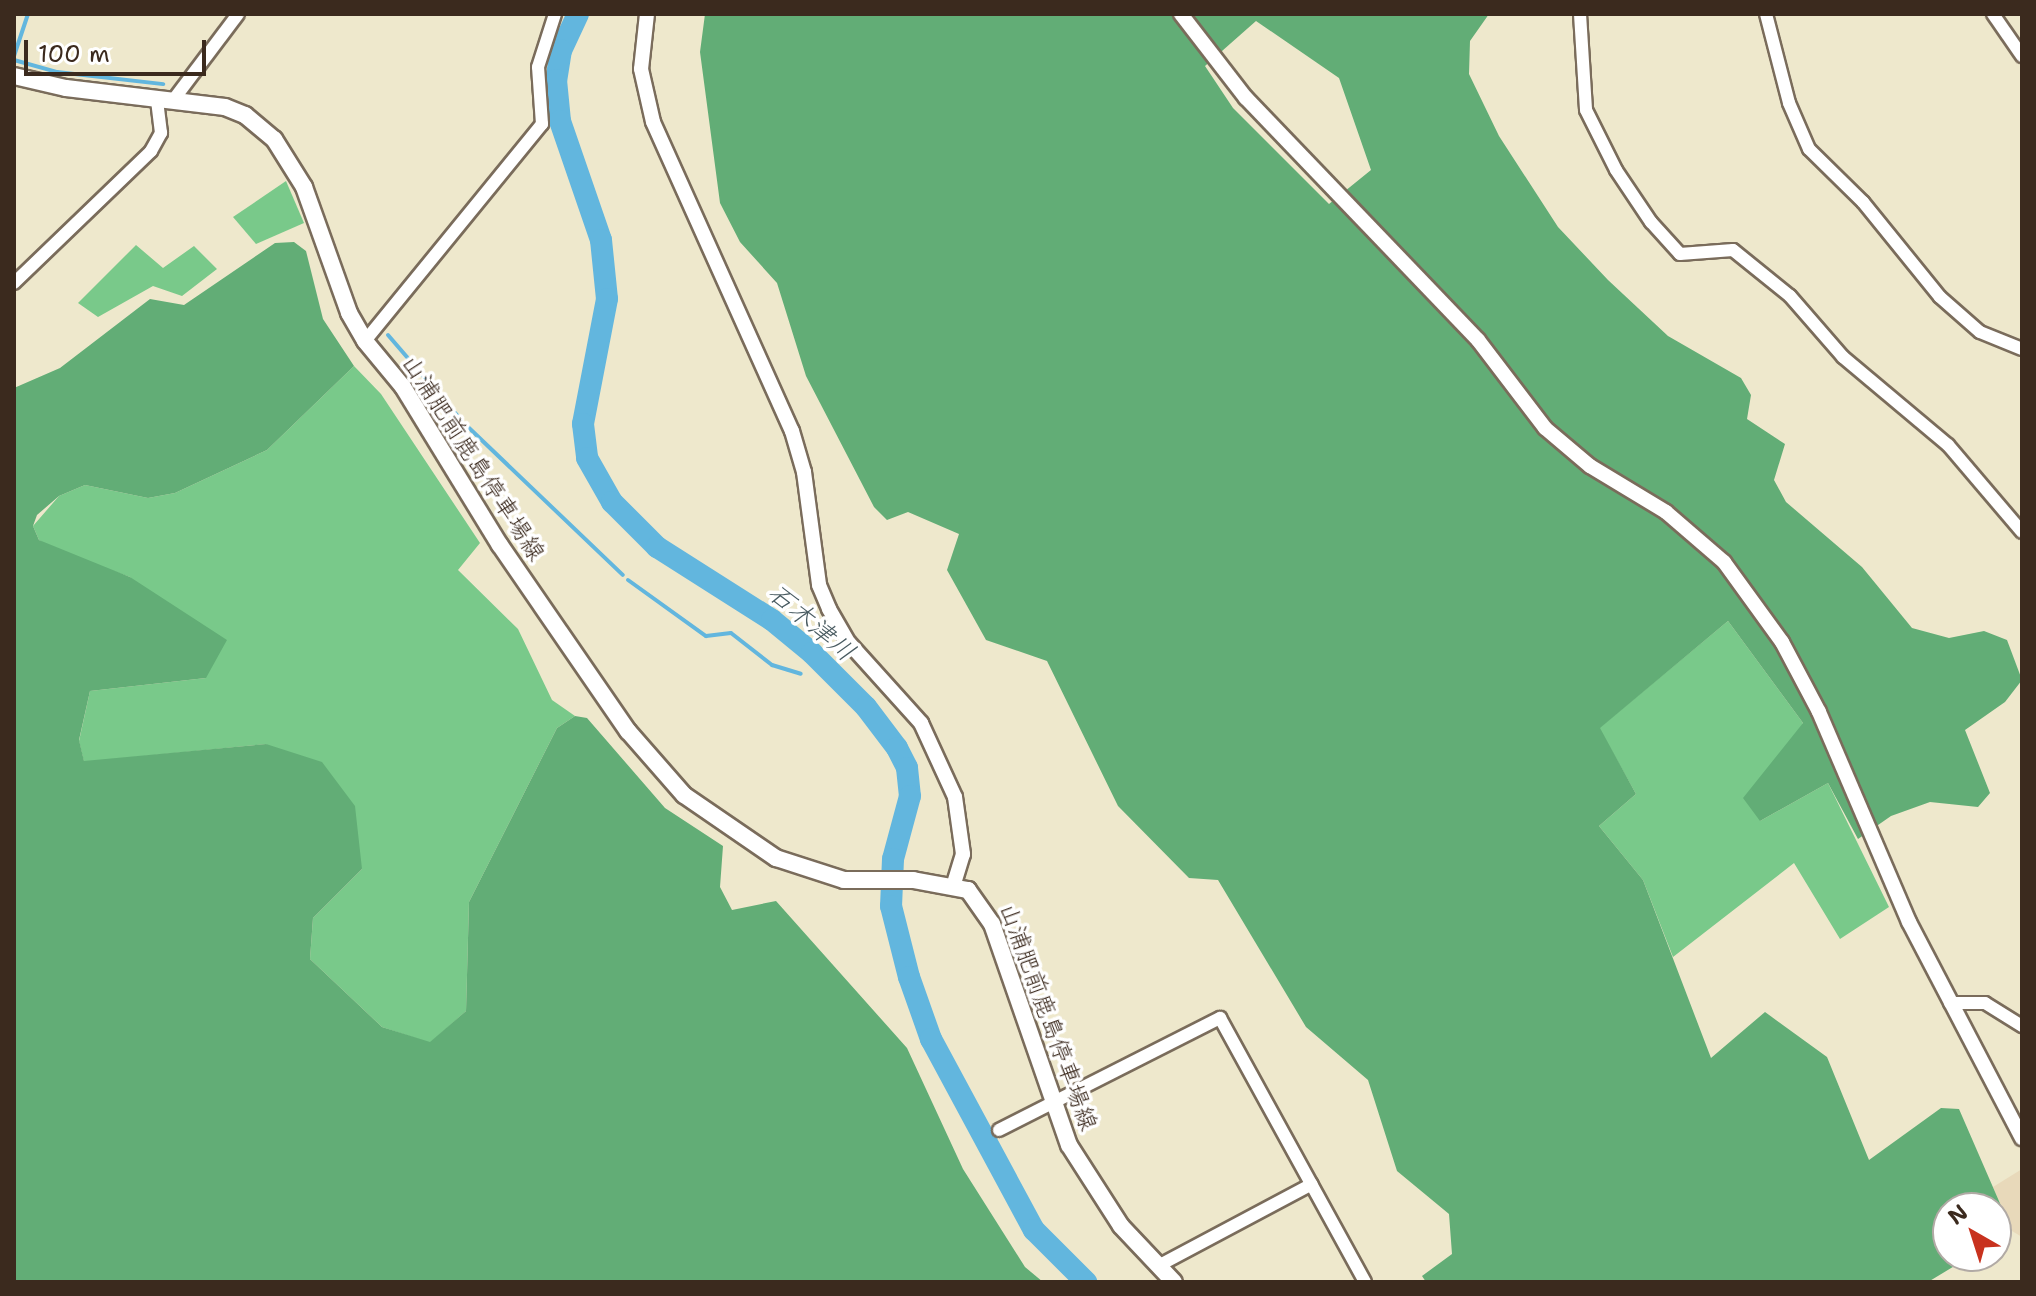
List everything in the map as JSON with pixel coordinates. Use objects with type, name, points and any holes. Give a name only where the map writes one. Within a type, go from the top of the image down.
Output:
[{"type":"main road","name":"山浦肥前鹿島停車場線","points":[[14,76],[174,99],[245,115],[274,139],[304,187],[349,313],[365,341],[403,387],[500,545],[660,770],[717,820],[776,858],[813,872],[867,883],[913,880],[954,884],[968,890],[988,915],[1051,1102],[1094,1188],[1174,1282]]},
{"type":"street","points":[[174,99],[238,14]]},
{"type":"street","points":[[365,341],[542,124],[538,67],[555,14]]},
{"type":"street","points":[[647,14],[641,69],[653,122],[792,431],[804,472],[819,585],[829,609],[849,643],[921,723],[955,797],[963,854],[954,884]]},
{"type":"street","points":[[1181,14],[1246,98],[1478,340],[1545,428],[1590,466],[1666,512],[1724,562],[1782,642],[1819,712],[1909,922],[2022,1138]]},
{"type":"street","points":[[1580,14],[1586,110],[1616,170],[1651,222],[1680,254],[1733,250],[1790,296],[1843,357],[1948,445],[2022,532]]},
{"type":"street","points":[[1766,14],[1789,103],[1809,149],[1863,202],[1940,297],[1980,332],[2022,349]]},
{"type":"street","points":[[1993,14],[2022,56]]},
{"type":"street","points":[[14,283],[151,151],[161,133],[157,98]]},
{"type":"street","points":[[1950,1003],[1985,1003],[2022,1026]]},
{"type":"street","points":[[999,1130],[1220,1018],[1365,1282]]},
{"type":"street","points":[[1158,1266],[1312,1184]]},
{"type":"shaded area","points":[[2022,1169],[2022,1237],[2012,1231],[2012,1192],[1995,1192],[1993,1187]]},
{"type":"green space","points":[[705,14],[1489,14],[1470,41],[1469,74],[1499,136],[1558,227],[1608,280],[1668,336],[1741,378],[1751,395],[1747,419],[1785,444],[1774,480],[1786,502],[1862,567],[1912,628],[1949,638],[1984,631],[2007,640],[2022,680],[2005,702],[1965,730],[1990,793],[1978,807],[1930,802],[1891,816],[1858,839],[1828,783],[1760,821],[1743,798],[1803,723],[1728,621],[1600,728],[1636,794],[1599,826],[1643,880],[1711,1058],[1765,1012],[1827,1057],[1869,1160],[1941,1108],[1959,1109],[1995,1192],[1932,1192],[1932,1272],[1945,1272],[1928,1282],[1426,1282],[1422,1276],[1452,1254],[1449,1214],[1397,1171],[1368,1080],[1306,1027],[1218,880],[1189,878],[1118,806],[1047,661],[986,640],[947,570],[959,534],[908,512],[887,520],[874,507],[806,376],[777,283],[740,242],[720,203],[700,52]],"holes":[[[1256,21],[1339,78],[1371,170],[1329,204],[1233,108],[1205,66]]]},
{"type":"green space","points":[[286,181],[304,223],[256,244],[233,217]]},
{"type":"green space","points":[[294,242],[306,251],[323,319],[354,366],[267,450],[175,493],[148,498],[85,485],[59,496],[37,515],[33,526],[39,540],[130,577],[227,640],[206,678],[90,691],[79,740],[84,761],[266,744],[322,762],[355,806],[362,869],[313,918],[310,959],[382,1027],[430,1042],[466,1011],[469,902],[557,728],[575,716],[587,718],[665,808],[723,846],[720,887],[732,910],[776,901],[907,1048],[963,1169],[1025,1267],[1043,1282],[14,1282],[14,388],[60,368],[150,299],[184,305],[275,243]]},
{"type":"green space","points":[[136,245],[163,268],[194,246],[217,269],[182,296],[153,286],[98,317],[78,303]]},
{"type":"green space","points":[[354,366],[381,394],[480,543],[458,570],[518,629],[552,700],[575,716],[557,728],[469,902],[466,1011],[430,1043],[382,1027],[310,959],[313,918],[362,869],[266,744],[84,762],[79,741],[90,691],[206,678],[130,577],[57,551],[39,540],[33,526],[59,496],[85,485],[148,498],[175,493],[267,450]]},
{"type":"green space","points":[[1728,621],[1803,723],[1760,821],[1828,783],[1889,907],[1840,939],[1794,863],[1673,957],[1643,880],[1599,826],[1636,794],[1599,728]]},
{"type":"waterway","points":[[14,56],[28,14]]},
{"type":"waterway","name":"石木津川","points":[[578,14],[561,50],[556,80],[560,121],[601,240],[607,299],[583,424],[587,458],[612,502],[657,547],[772,620],[812,653],[866,707],[897,748],[907,768],[910,796],[893,859],[891,906],[909,977],[931,1039],[1034,1230],[1086,1282]]},
{"type":"waterway","points":[[14,60],[57,72],[163,84]]},
{"type":"waterway","points":[[388,335],[461,420]]},
{"type":"waterway","points":[[468,427],[623,575]]},
{"type":"waterway","points":[[628,580],[706,636],[731,633],[772,665],[801,674]]}]
